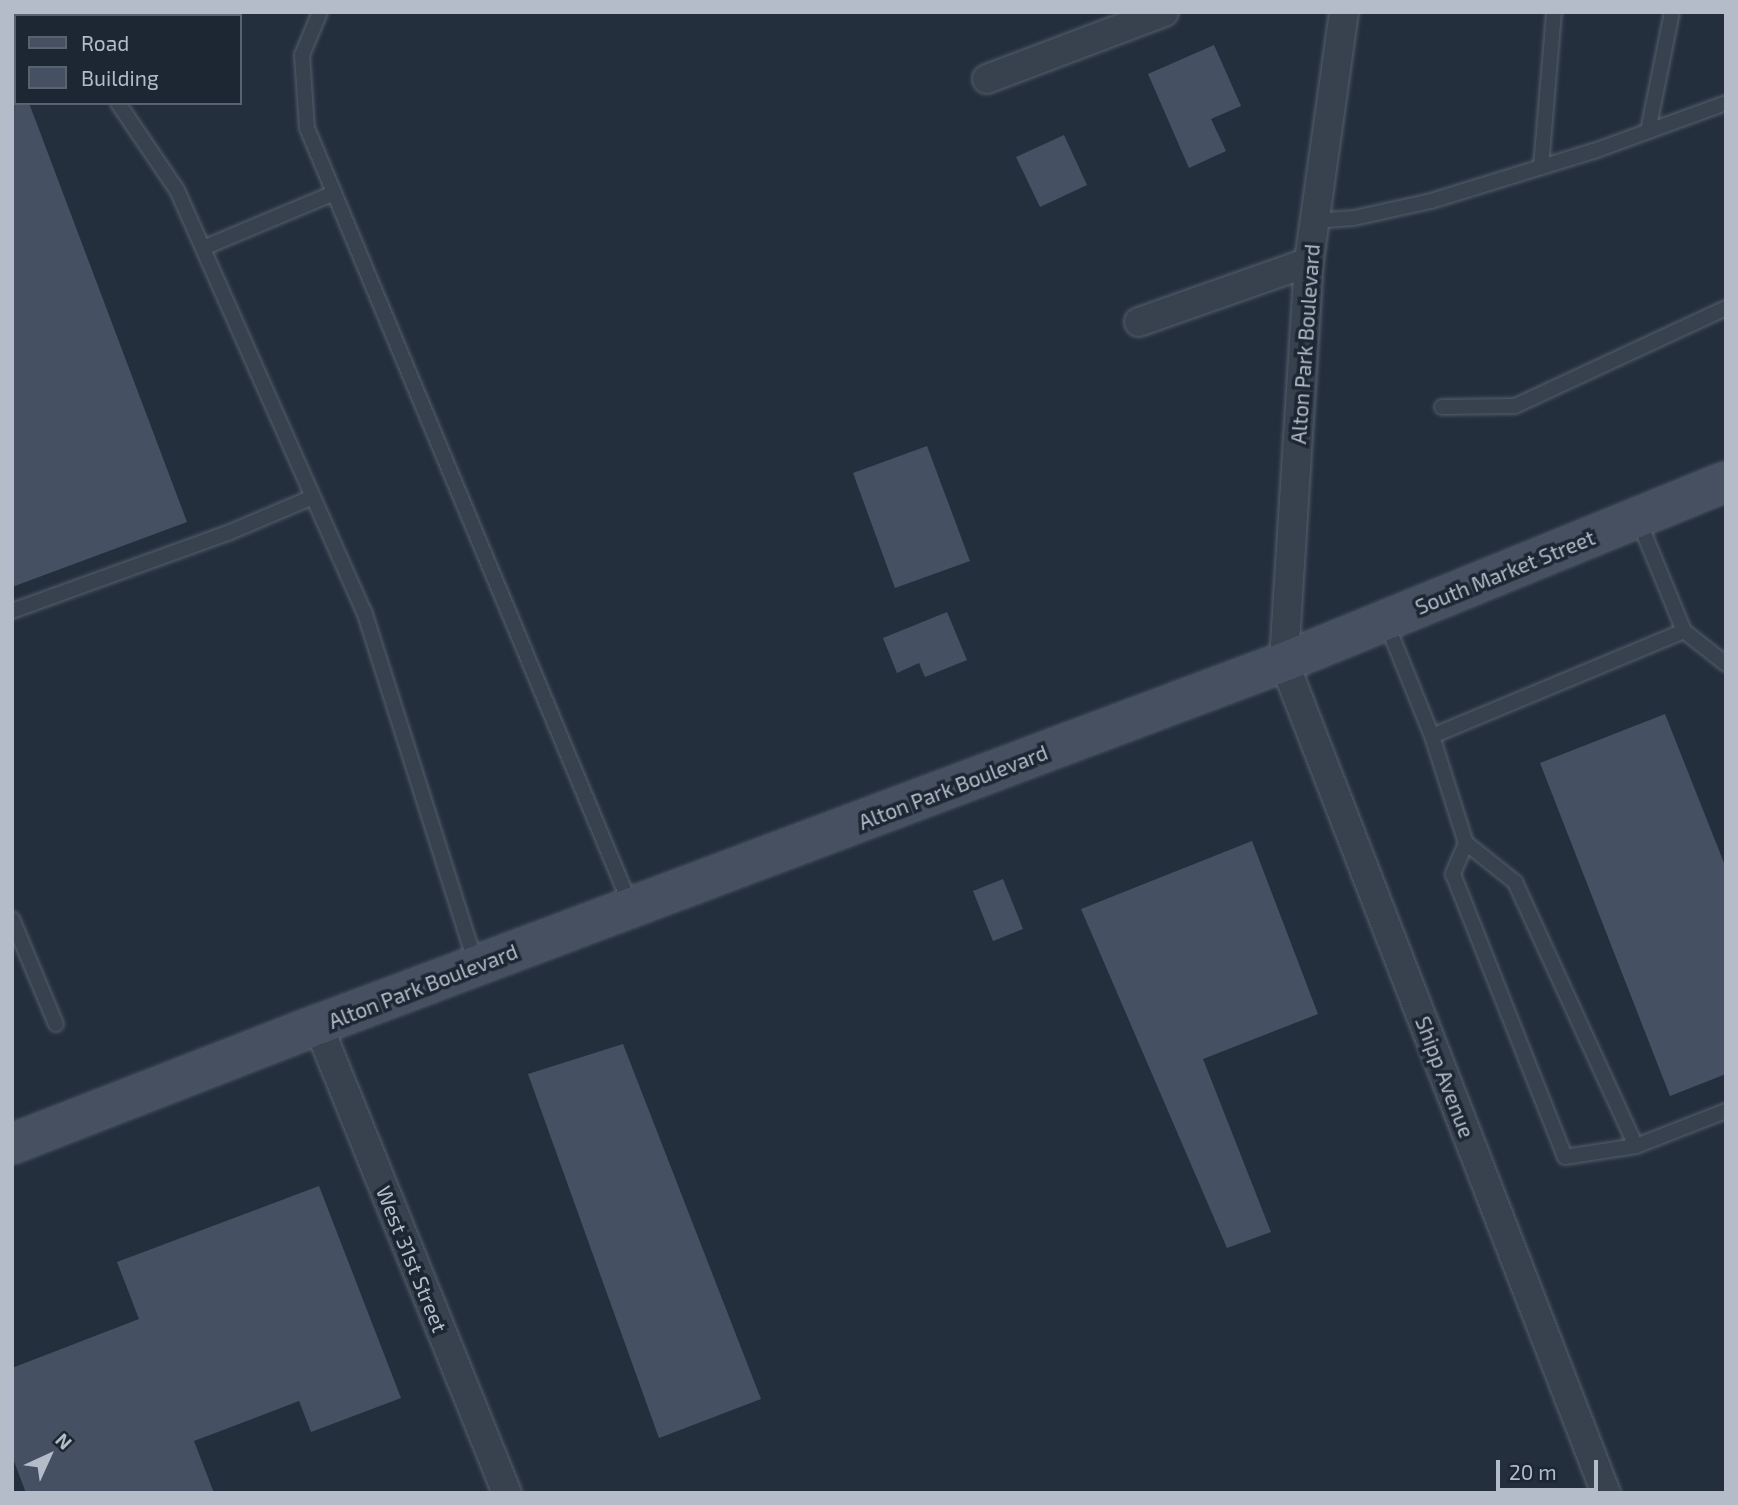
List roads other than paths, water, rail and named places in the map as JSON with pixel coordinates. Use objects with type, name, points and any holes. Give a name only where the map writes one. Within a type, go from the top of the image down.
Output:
[{"type":"main road","name":"South Market Street","points":[[1284,662],[1726,482]]},
{"type":"main road","name":"Alton Park Boulevard","points":[[12,1144],[1284,662]]},
{"type":"street","points":[[988,79],[1164,12]]},
{"type":"street","name":"Alton Park Boulevard","points":[[1284,662],[1309,262],[1344,12]]},
{"type":"street","points":[[1139,323],[1309,262]]},
{"type":"street","name":"Shipp Avenue","points":[[1284,662],[1606,1493]]},
{"type":"street","name":"West 31st Street","points":[[318,1026],[507,1493]]},
{"type":"lane","points":[[320,12],[302,55],[307,128],[631,908]]},
{"type":"lane","points":[[1541,167],[1554,12]]},
{"type":"lane","points":[[1648,131],[1672,12]]},
{"type":"lane","points":[[1314,221],[1354,218],[1431,201],[1541,167],[1726,103]]},
{"type":"lane","points":[[119,105],[177,190],[364,611],[477,966]]},
{"type":"lane","points":[[203,248],[334,193]]},
{"type":"lane","points":[[1442,407],[1515,406],[1726,308]]},
{"type":"lane","points":[[12,611],[228,533],[313,497]]},
{"type":"lane","points":[[1638,518],[1684,631],[1726,664]]},
{"type":"lane","points":[[1385,621],[1432,736],[1466,843],[1515,882],[1636,1146]]},
{"type":"lane","points":[[1432,736],[1684,631]]},
{"type":"lane","points":[[1466,843],[1454,874],[1565,1157],[1636,1146],[1726,1111]]},
{"type":"lane","points":[[12,919],[56,1024]]}]
